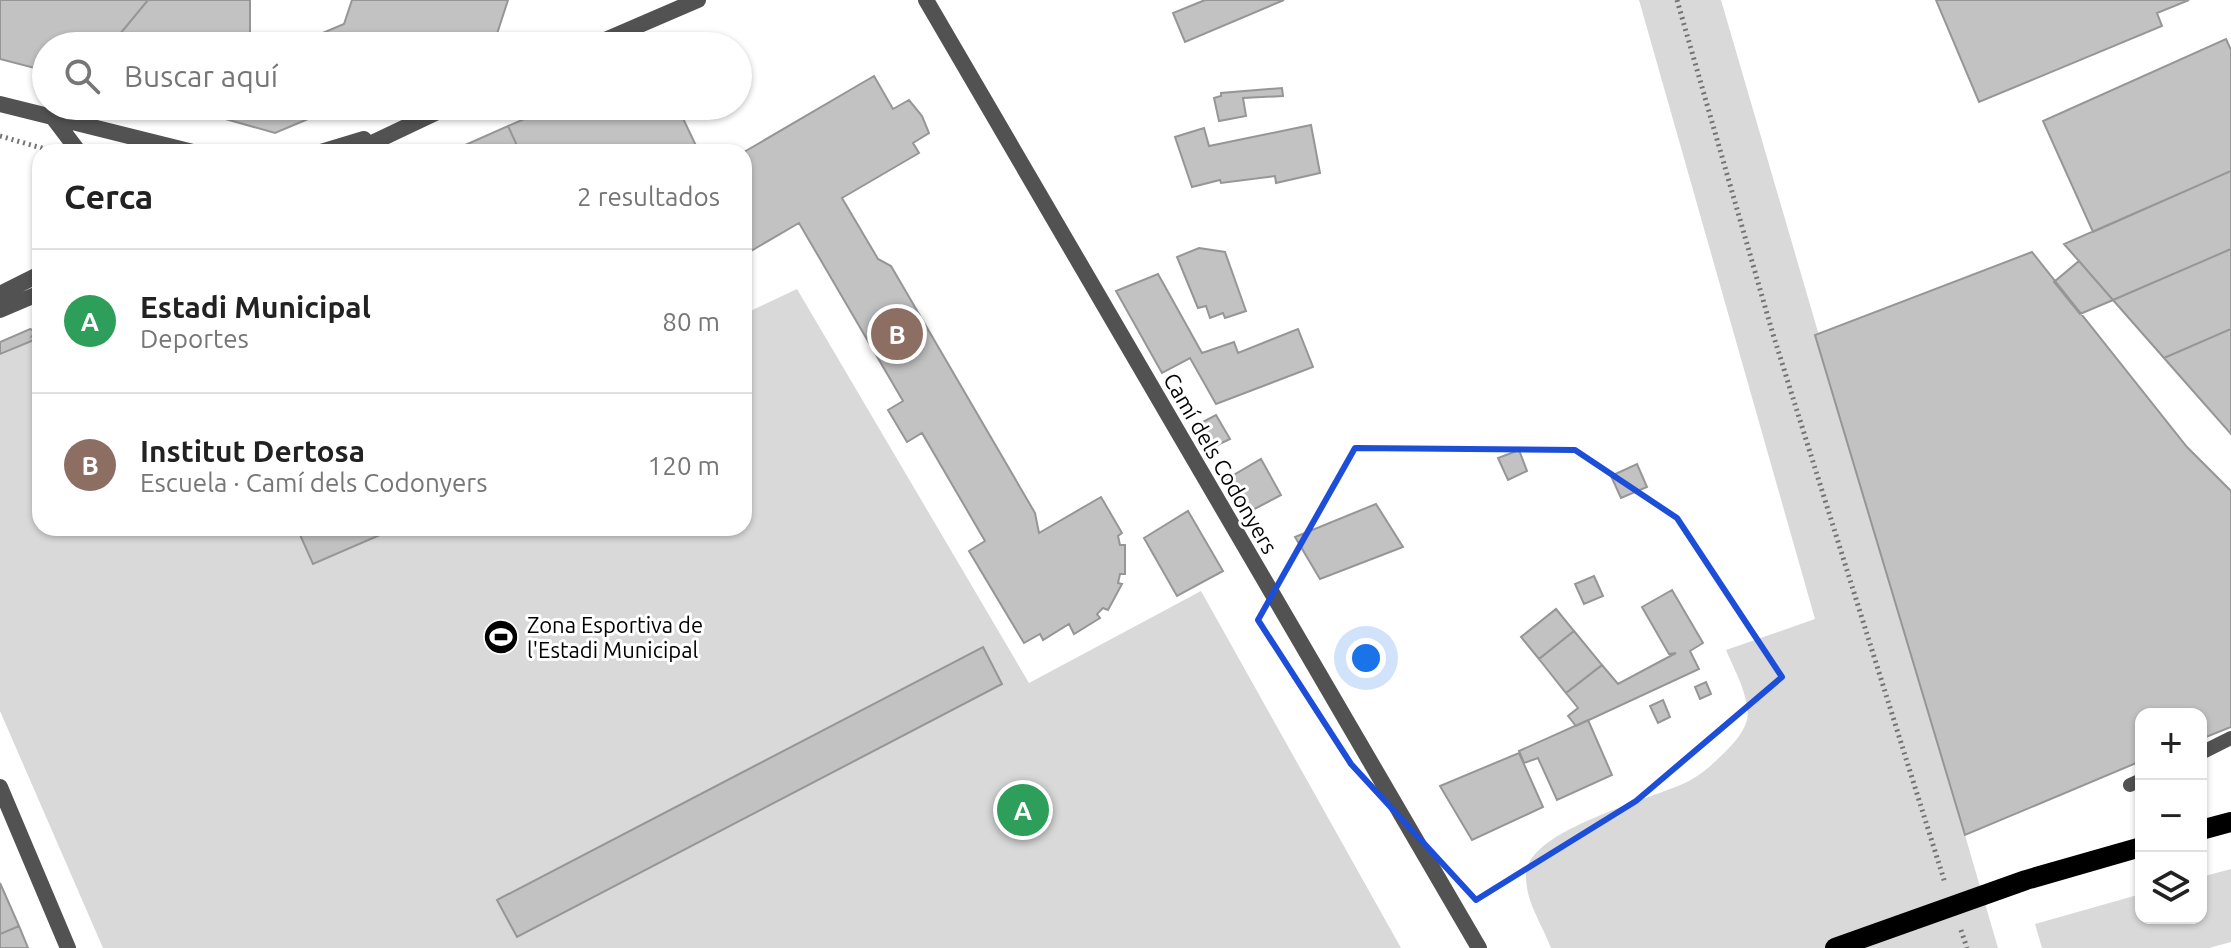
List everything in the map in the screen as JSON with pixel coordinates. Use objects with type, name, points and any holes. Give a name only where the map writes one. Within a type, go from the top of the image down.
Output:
[{"type":"main road","points":[[2207,828],[2231,822]]},
{"type":"main road","points":[[1835,948],[2026,880],[2135,849]]},
{"type":"street","points":[[624,32],[698,0]]},
{"type":"street","name":"Camí dels Codonyers","points":[[926,0],[1479,948]]},
{"type":"street","points":[[0,104],[32,113]]},
{"type":"street","points":[[55,120],[73,144]]},
{"type":"street","points":[[58,120],[159,144]]},
{"type":"street","points":[[367,144],[417,120]]},
{"type":"street","points":[[348,144],[389,132]]},
{"type":"street","points":[[0,294],[32,278]]},
{"type":"street","points":[[0,310],[32,296]]},
{"type":"street","points":[[0,787],[68,948]]},
{"type":"lane","points":[[2207,750],[2231,738]]},
{"type":"path","points":[[1677,0],[1772,331],[1903,757],[1947,889]]},
{"type":"path","points":[[0,136],[34,144]]},
{"type":"path","points":[[1957,919],[1967,948]]},
{"type":"highlighted area","points":[[1355,448],[1575,450],[1677,518],[1782,677],[1636,801],[1476,900],[1351,764],[1258,620]]},
{"type":"shaded area","points":[[1639,0],[1721,0],[1998,948],[1551,948],[1531,903],[1526,874],[1532,858],[1547,843],[1595,817],[1689,781],[1710,767],[1736,740],[1746,724],[1747,703],[1726,650],[1815,619]]},
{"type":"shaded area","name":"Zona Esportiva de l'Estadi Municipal","points":[[797,289],[1029,683],[1201,591],[1401,948],[103,948],[0,711],[0,348],[32,333],[32,536],[752,536],[752,310]]},
{"type":"shaded area","points":[[2231,869],[2231,942],[2209,948],[2042,948],[2035,924],[2135,896],[2135,924],[2207,924],[2207,875]]},
{"type":"building","points":[[0,0],[148,0],[122,32],[32,32],[32,67],[0,59]]},
{"type":"building","points":[[148,0],[250,0],[250,32],[122,32]]},
{"type":"building","points":[[352,0],[508,0],[498,32],[325,32],[344,24]]},
{"type":"building","points":[[1205,0],[1284,0],[1185,42],[1173,13]]},
{"type":"building","points":[[1936,0],[2189,0],[2157,13],[2162,26],[1979,102]]},
{"type":"building","points":[[2226,39],[2231,50],[2231,171],[2093,232],[2043,121]]},
{"type":"building","points":[[874,76],[893,109],[909,100],[922,116],[929,133],[913,143],[919,153],[842,198],[878,259],[891,266],[1035,513],[1039,533],[1101,497],[1122,533],[1118,536],[1120,545],[1125,545],[1125,574],[1120,574],[1118,583],[1122,584],[1108,610],[1103,608],[1097,614],[1100,618],[1074,634],[1069,624],[1043,640],[1040,634],[1024,643],[969,551],[985,541],[922,433],[907,442],[888,410],[903,401],[799,223],[752,250],[752,147]]},
{"type":"building","points":[[1282,88],[1283,96],[1243,98],[1246,116],[1219,121],[1214,98],[1221,96],[1221,93]]},
{"type":"building","points":[[229,120],[306,120],[275,133]]},
{"type":"building","points":[[522,120],[684,120],[695,144],[516,144],[508,126]]},
{"type":"building","points":[[1311,125],[1320,173],[1276,183],[1275,176],[1221,183],[1220,180],[1192,187],[1175,137],[1204,128],[1209,146]]},
{"type":"building","points":[[508,126],[516,144],[468,144]]},
{"type":"building","points":[[2231,171],[2231,249],[2113,300],[2064,244]]},
{"type":"building","points":[[1199,248],[1225,252],[1246,311],[1225,318],[1223,313],[1210,318],[1206,306],[1198,308],[1177,257]]},
{"type":"building","points":[[2231,249],[2231,329],[2164,358],[2113,300]]},
{"type":"building","points":[[2032,252],[2187,447],[2231,491],[2231,727],[2207,737],[2207,708],[2135,708],[2135,764],[1965,835],[1815,335]]},
{"type":"building","points":[[2079,261],[2113,300],[2080,314],[2054,282]]},
{"type":"building","points":[[1158,274],[1202,353],[1234,342],[1238,353],[1298,329],[1313,367],[1216,404],[1190,358],[1162,373],[1116,291]]},
{"type":"building","points":[[2231,329],[2231,434],[2164,358]]},
{"type":"building","points":[[32,330],[32,341],[0,354],[0,342]]},
{"type":"building","points":[[1216,415],[1230,439],[1209,449],[1195,426]]},
{"type":"building","points":[[1519,450],[1527,471],[1508,480],[1498,458]]},
{"type":"building","points":[[1261,459],[1281,495],[1245,514],[1225,480]]},
{"type":"building","points":[[1637,464],[1647,487],[1621,498],[1611,476]]},
{"type":"building","points":[[1376,504],[1403,547],[1320,579],[1295,537]]},
{"type":"building","points":[[1188,511],[1223,571],[1177,596],[1144,538]]},
{"type":"building","points":[[301,536],[378,536],[313,564]]},
{"type":"building","points":[[1594,576],[1603,596],[1584,604],[1575,584]]},
{"type":"building","points":[[1672,590],[1703,643],[1690,651],[1699,669],[1576,726],[1568,716],[1578,708],[1566,693],[1602,665],[1618,684],[1676,653],[1669,654],[1642,607]]},
{"type":"building","points":[[1556,609],[1574,631],[1539,659],[1521,637]]},
{"type":"building","points":[[1574,631],[1602,665],[1566,693],[1539,659]]},
{"type":"building","points":[[983,647],[1002,684],[517,937],[497,900]]},
{"type":"building","points":[[1706,682],[1711,694],[1700,699],[1695,687]]},
{"type":"building","points":[[1663,700],[1670,717],[1658,723],[1650,706]]},
{"type":"building","points":[[1588,720],[1612,775],[1557,800],[1538,758],[1524,763],[1519,751]]},
{"type":"building","points":[[1519,753],[1543,807],[1472,840],[1440,786]]},
{"type":"building","points":[[0,883],[19,926],[0,934]]},
{"type":"building","points":[[19,926],[28,948],[0,948],[0,934]]},
{"type":"place","name":"Institut Dertosa","points":[[897,334]]},
{"type":"place","name":"Zona Esportiva de l'Estadi Municipal","points":[[501,637]]},
{"type":"place","name":"Estadi Municipal","points":[[1023,810]]}]
